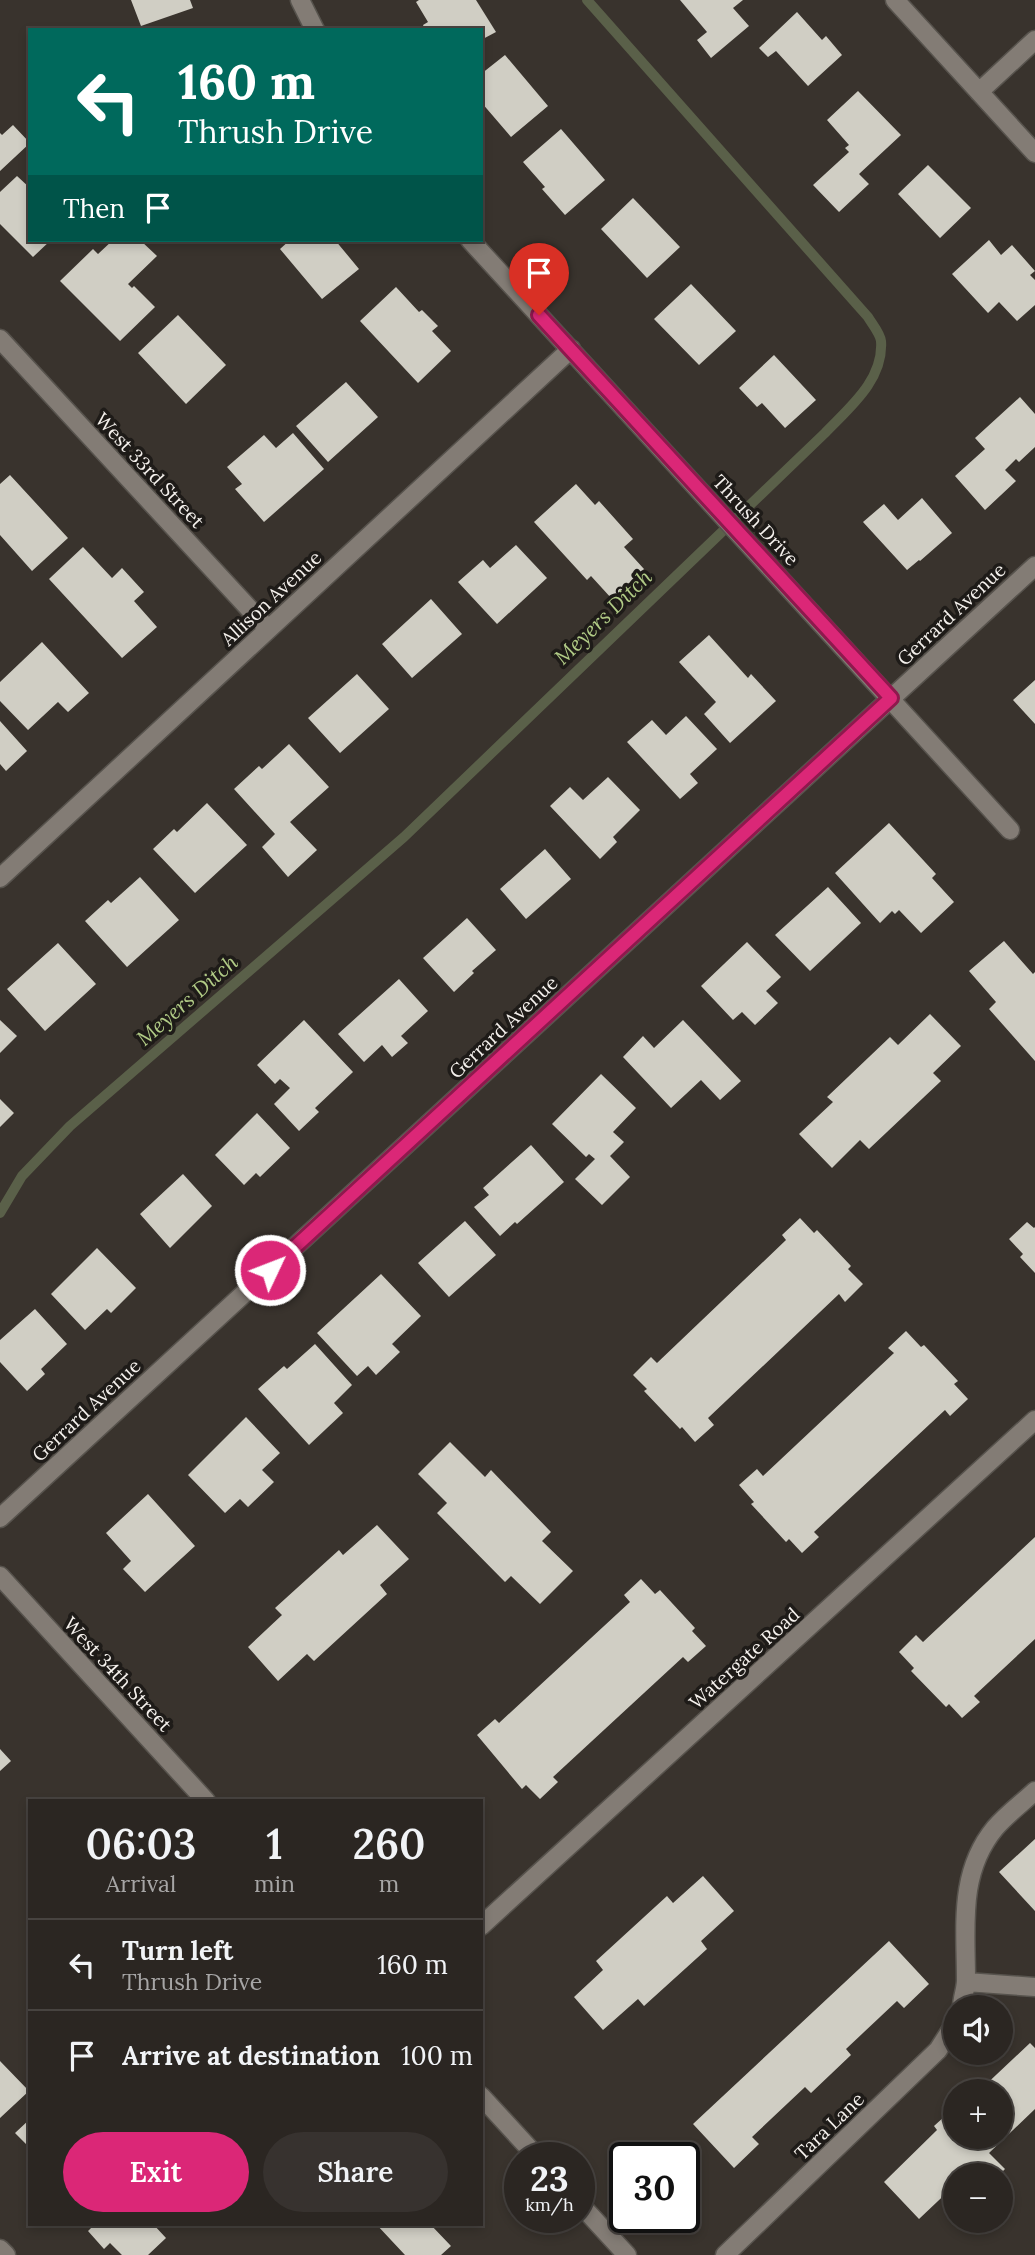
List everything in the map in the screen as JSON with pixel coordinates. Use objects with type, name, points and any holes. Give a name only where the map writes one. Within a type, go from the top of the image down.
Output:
[{"type":"street","points":[[300,0],[314,28]]},
{"type":"street","points":[[895,0],[1035,153]]},
{"type":"street","points":[[979,92],[1035,40]]},
{"type":"street","name":"Thrush Drive","points":[[472,242],[1010,830]]},
{"type":"street","name":"West 33rd Street","points":[[0,339],[268,629]]},
{"type":"street","name":"Allison Avenue","points":[[0,878],[570,349]]},
{"type":"street","name":"Gerrard Avenue","points":[[0,1518],[1035,566]]},
{"type":"street","name":"Watergate Road","points":[[483,1924],[1035,1420]]},
{"type":"street","name":"West 34th Street","points":[[0,1576],[204,1799]]},
{"type":"street","points":[[964,1995],[964,1913],[971,1871],[978,1852],[997,1825],[1035,1791]]},
{"type":"street","points":[[966,1982],[1035,1986]]},
{"type":"street","name":"Tara Lane","points":[[725,2255],[937,2050],[943,2041]]},
{"type":"street","points":[[483,2098],[523,2142]]},
{"type":"street","points":[[595,2220],[627,2255]]},
{"type":"street","points":[[0,2249],[6,2255]]},
{"type":"building","points":[[131,0],[190,0],[193,8],[141,26]]},
{"type":"building","points":[[476,0],[496,32],[483,39],[483,28],[424,28],[423,25],[428,22],[416,2]]},
{"type":"building","points":[[680,0],[743,0],[733,8],[749,26],[711,58],[697,40],[707,32]]},
{"type":"building","points":[[797,12],[822,40],[826,36],[842,55],[808,86],[776,51],[768,57],[759,48]]},
{"type":"building","points":[[505,55],[548,106],[511,137],[483,104],[483,72]]},
{"type":"building","points":[[858,91],[901,135],[859,174],[869,184],[839,212],[813,185],[849,152],[845,148],[849,145],[827,120]]},
{"type":"building","points":[[13,125],[28,141],[28,145],[0,171],[0,133],[2,135]]},
{"type":"building","points":[[561,129],[605,180],[565,215],[523,162]]},
{"type":"building","points":[[928,165],[971,208],[940,238],[898,194]]},
{"type":"building","points":[[17,176],[28,186],[28,242],[49,242],[33,257],[0,224],[0,192]]},
{"type":"building","points":[[633,198],[680,247],[647,278],[601,229]]},
{"type":"building","points":[[989,240],[1001,255],[1012,245],[1035,271],[1030,275],[1035,280],[1035,305],[1017,321],[999,302],[988,313],[952,274]]},
{"type":"building","points":[[111,242],[142,242],[157,256],[128,284],[132,288],[134,286],[155,307],[120,341],[60,281],[93,249],[98,254]]},
{"type":"building","points":[[288,242],[337,242],[359,269],[322,299],[280,249]]},
{"type":"building","points":[[691,284],[736,331],[699,365],[654,319]]},
{"type":"building","points":[[396,287],[419,312],[422,310],[438,326],[432,331],[451,351],[418,383],[360,321]]},
{"type":"building","points":[[178,315],[226,365],[186,404],[138,353]]},
{"type":"building","points":[[774,355],[816,400],[785,428],[762,403],[757,407],[739,388]]},
{"type":"building","points":[[346,382],[378,417],[328,462],[296,426]]},
{"type":"building","points":[[1020,397],[1035,414],[1035,447],[1019,462],[1016,459],[1005,470],[1016,481],[985,510],[955,476],[985,449],[975,438]]},
{"type":"building","points":[[293,433],[324,469],[264,522],[235,489],[242,484],[227,467],[264,435],[276,448]]},
{"type":"building","points":[[10,475],[68,538],[32,571],[0,535],[0,484]]},
{"type":"building","points":[[576,484],[595,505],[599,501],[633,539],[624,547],[644,569],[612,599],[591,576],[587,580],[534,522]]},
{"type":"building","points":[[922,498],[952,533],[907,570],[863,522],[884,504],[898,520]]},
{"type":"building","points":[[516,545],[547,578],[497,624],[458,582],[483,560],[490,568]]},
{"type":"building","points":[[83,547],[112,578],[122,568],[144,592],[134,601],[157,627],[122,658],[49,579]]},
{"type":"building","points":[[431,599],[462,634],[412,678],[382,644]]},
{"type":"building","points":[[709,635],[748,678],[751,674],[776,701],[730,743],[704,714],[716,702],[679,662]]},
{"type":"building","points":[[42,642],[89,693],[68,712],[58,702],[28,730],[0,701],[0,682]]},
{"type":"building","points":[[357,674],[389,709],[340,753],[308,718]]},
{"type":"building","points":[[1035,680],[1035,724],[1013,700]]},
{"type":"building","points":[[686,716],[717,749],[690,774],[698,783],[680,799],[627,742],[652,720],[666,735]]},
{"type":"building","points":[[0,721],[27,751],[6,771],[0,764]]},
{"type":"building","points":[[289,744],[329,787],[290,822],[317,850],[288,877],[262,847],[275,834],[234,789],[259,766],[262,769]]},
{"type":"building","points":[[608,777],[640,810],[613,837],[617,842],[600,859],[550,806],[570,787],[583,800]]},
{"type":"building","points":[[207,803],[247,845],[195,893],[153,849],[174,829],[177,832]]},
{"type":"building","points":[[889,823],[936,874],[932,878],[954,902],[921,933],[899,910],[895,914],[892,911],[880,923],[835,873]]},
{"type":"building","points":[[545,849],[571,879],[526,919],[500,889]]},
{"type":"building","points":[[140,877],[179,920],[127,967],[85,921],[108,900],[111,903]]},
{"type":"building","points":[[828,887],[861,923],[810,971],[775,935]]},
{"type":"building","points":[[467,918],[496,950],[472,971],[474,973],[454,992],[423,958]]},
{"type":"building","points":[[1004,941],[1033,974],[1035,972],[1035,1061],[989,1009],[996,1002],[969,971]]},
{"type":"building","points":[[747,942],[781,977],[766,991],[778,1003],[755,1025],[742,1012],[733,1020],[701,986]]},
{"type":"building","points":[[58,943],[96,984],[45,1031],[7,989]]},
{"type":"building","points":[[399,979],[428,1011],[401,1036],[408,1043],[392,1057],[382,1045],[364,1062],[338,1034]]},
{"type":"building","points":[[930,1014],[961,1046],[933,1073],[941,1081],[869,1149],[860,1140],[832,1168],[799,1134],[833,1102],[827,1097],[890,1037],[898,1045]]},
{"type":"building","points":[[0,1020],[17,1036],[0,1053]]},
{"type":"building","points":[[304,1020],[353,1072],[315,1108],[319,1112],[299,1131],[274,1104],[290,1088],[280,1079],[275,1084],[257,1065]]},
{"type":"building","points":[[683,1020],[741,1081],[720,1100],[701,1080],[671,1108],[623,1057],[643,1036],[654,1048]]},
{"type":"building","points":[[601,1074],[636,1108],[613,1132],[624,1142],[610,1156],[630,1177],[602,1205],[575,1179],[595,1159],[589,1154],[586,1157],[552,1124]]},
{"type":"building","points":[[0,1099],[14,1113],[0,1127]]},
{"type":"building","points":[[257,1113],[290,1148],[260,1177],[256,1173],[244,1185],[215,1155]]},
{"type":"building","points":[[531,1145],[564,1182],[500,1236],[474,1207],[489,1195],[483,1188]]},
{"type":"building","points":[[183,1174],[212,1206],[170,1248],[140,1214]]},
{"type":"building","points":[[800,1218],[814,1233],[817,1230],[851,1266],[848,1269],[863,1284],[845,1302],[839,1294],[708,1418],[714,1425],[695,1442],[644,1391],[647,1389],[633,1375],[651,1357],[657,1363],[786,1240],[782,1235]]},
{"type":"building","points":[[465,1221],[496,1255],[449,1297],[418,1263]]},
{"type":"building","points":[[1027,1222],[1035,1227],[1035,1273],[1020,1257],[1023,1254],[1009,1239]]},
{"type":"building","points":[[97,1248],[136,1288],[111,1313],[107,1309],[85,1330],[51,1294]]},
{"type":"building","points":[[381,1274],[421,1316],[392,1344],[400,1352],[376,1375],[368,1366],[357,1376],[317,1333]]},
{"type":"building","points":[[35,1309],[67,1344],[41,1369],[45,1374],[27,1391],[0,1362],[0,1340]]},
{"type":"building","points":[[906,1331],[921,1347],[924,1345],[958,1381],[954,1384],[968,1399],[950,1416],[945,1410],[814,1532],[819,1537],[802,1553],[789,1539],[786,1542],[751,1504],[754,1502],[739,1485],[757,1469],[763,1476],[894,1353],[888,1348]]},
{"type":"building","points":[[315,1344],[352,1385],[334,1403],[343,1413],[309,1445],[258,1389],[284,1366],[287,1369]]},
{"type":"building","points":[[246,1417],[280,1453],[262,1470],[274,1482],[248,1507],[240,1499],[225,1513],[188,1475]]},
{"type":"building","points":[[450,1442],[485,1477],[491,1470],[551,1532],[542,1541],[573,1571],[540,1604],[511,1576],[505,1582],[437,1513],[447,1503],[418,1474]]},
{"type":"building","points":[[148,1494],[195,1546],[145,1592],[123,1569],[131,1561],[106,1533]]},
{"type":"building","points":[[377,1525],[409,1559],[380,1585],[387,1594],[314,1661],[307,1654],[278,1681],[248,1647],[282,1615],[275,1608],[339,1550],[343,1555]]},
{"type":"building","points":[[1035,1537],[1035,1639],[974,1696],[980,1702],[962,1718],[949,1704],[946,1707],[911,1671],[914,1668],[899,1652],[916,1635],[923,1642]]},
{"type":"building","points":[[641,1579],[655,1594],[660,1590],[695,1628],[692,1631],[706,1646],[688,1662],[683,1657],[553,1777],[558,1782],[540,1799],[526,1785],[522,1789],[477,1735],[495,1719],[499,1723],[630,1602],[624,1595]]},
{"type":"building","points":[[0,1749],[11,1761],[0,1771]]},
{"type":"building","points":[[1035,1839],[1035,1911],[999,1872]]},
{"type":"building","points":[[703,1876],[734,1911],[701,1941],[707,1949],[644,2006],[638,1999],[603,2030],[574,1997],[603,1970],[596,1961],[667,1896],[673,1903]]},
{"type":"building","points":[[889,1941],[929,1984],[904,2008],[897,2001],[846,2049],[851,2055],[811,2093],[805,2087],[752,2137],[759,2144],[734,2168],[693,2124]]},
{"type":"building","points":[[1030,2043],[1035,2048],[1035,2109],[1013,2130],[1013,2079],[992,2079],[1007,2065],[1013,2065],[1013,2059]]},
{"type":"building","points":[[0,2061],[28,2092],[0,2118]]},
{"type":"building","points":[[943,2118],[943,2149],[993,2149],[989,2153],[999,2163],[943,2163],[943,2196],[919,2219],[884,2182],[937,2130],[934,2126]]},
{"type":"building","points":[[28,2121],[28,2146],[15,2133]]},
{"type":"building","points":[[93,2226],[155,2226],[166,2238],[148,2255],[122,2255],[110,2243],[104,2249],[88,2231]]},
{"type":"building","points":[[378,2226],[432,2226],[451,2246],[441,2255],[405,2255]]},
{"type":"waterway","name":"Meyers Ditch","points":[[0,1213],[22,1176],[70,1126],[404,837],[825,433],[871,381],[877,368],[881,341],[868,317],[587,0]]},
{"type":"route","points":[[270,1270],[891,698],[539,315]]}]
